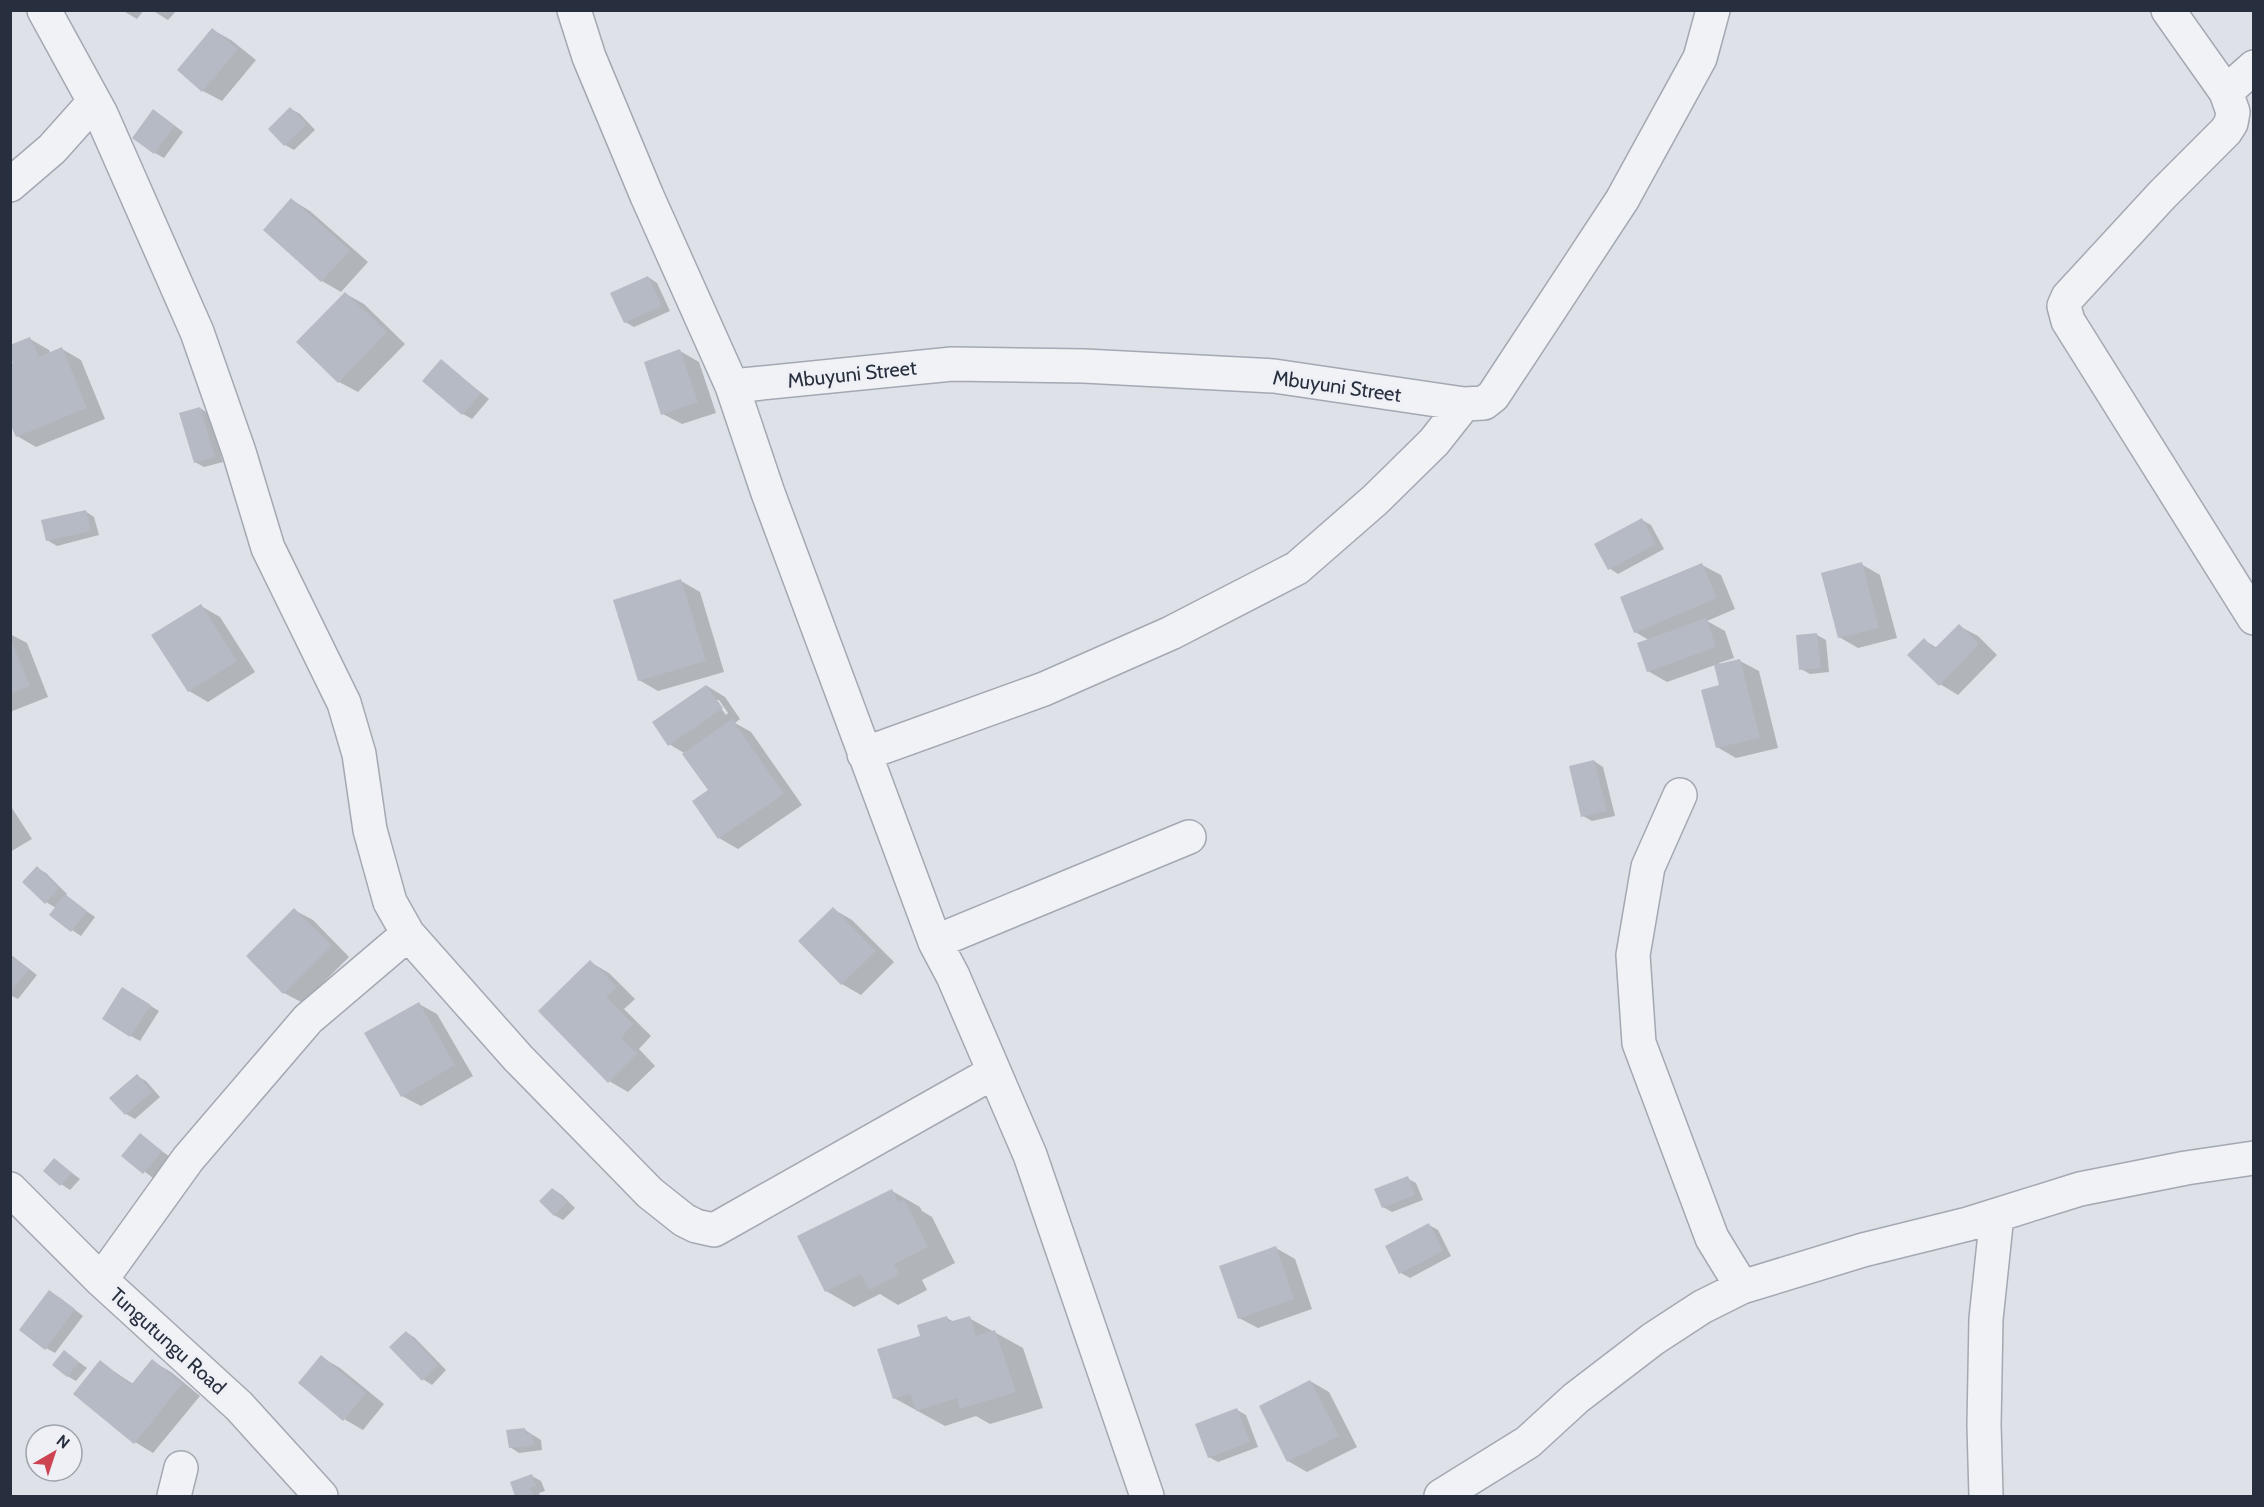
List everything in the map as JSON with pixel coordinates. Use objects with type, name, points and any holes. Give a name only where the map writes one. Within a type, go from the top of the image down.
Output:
[{"type":"street","points":[[44,10],[94,102],[197,333],[239,452],[268,548],[344,703],[359,754],[370,830],[390,902],[408,934],[518,1058],[650,1192],[684,1220],[696,1226],[714,1230],[994,1072]]},
{"type":"street","points":[[574,10],[589,57],[732,386],[768,493],[935,942],[953,976],[1030,1155],[1148,1497]]},
{"type":"street","name":"Mbuyuni Street","points":[[732,386],[952,364],[1084,366],[1274,376],[1464,404],[1484,403],[1493,396],[1622,200],[1700,58],[1713,10]]},
{"type":"street","points":[[2168,10],[2226,92],[2233,112],[2231,123],[2226,131],[2162,195],[2068,297],[2064,312],[2253,618]]},
{"type":"street","points":[[2226,92],[2253,68]]},
{"type":"street","points":[[10,185],[52,149],[94,102]]},
{"type":"street","points":[[864,754],[1044,689],[1171,633],[1297,568],[1375,501],[1434,442],[1464,404]]},
{"type":"street","points":[[1680,795],[1648,867],[1633,955],[1639,1043],[1712,1238],[1742,1287]]},
{"type":"street","points":[[935,942],[1189,837]]},
{"type":"street","points":[[100,1280],[188,1160],[308,1019],[408,934]]},
{"type":"street","points":[[1441,1497],[1528,1442],[1576,1398],[1653,1339],[1702,1307],[1742,1287],[1997,1215],[2080,1189],[2186,1168],[2253,1158]]},
{"type":"street","name":"Tungutungu Road","points":[[10,1189],[100,1280],[238,1406],[321,1497]]},
{"type":"street","points":[[1986,1497],[1984,1425],[1986,1319],[1997,1215]]},
{"type":"building","points":[[212,28],[238,49],[202,92],[177,70]]},
{"type":"building","points":[[290,107],[307,124],[284,146],[268,129]]},
{"type":"building","points":[[153,109],[175,126],[154,154],[132,138]]},
{"type":"building","points":[[291,198],[350,250],[321,282],[263,230]]},
{"type":"building","points":[[648,276],[662,306],[624,323],[610,293]]},
{"type":"building","points":[[345,292],[387,332],[338,383],[296,342]]},
{"type":"building","points":[[30,337],[39,357],[62,347],[87,408],[16,437],[10,424],[10,364],[13,363],[10,357],[10,345]]},
{"type":"building","points":[[680,349],[698,402],[661,415],[644,362]]},
{"type":"building","points":[[441,359],[481,393],[462,415],[422,381]]},
{"type":"building","points":[[200,407],[215,457],[194,463],[179,413]]},
{"type":"building","points":[[86,510],[91,531],[46,541],[41,520]]},
{"type":"building","points":[[1642,518],[1656,544],[1608,570],[1594,544]]},
{"type":"building","points":[[1862,562],[1879,628],[1838,638],[1821,573]]},
{"type":"building","points":[[1702,563],[1717,598],[1634,633],[1620,597]]},
{"type":"building","points":[[681,579],[706,661],[638,681],[613,600]]},
{"type":"building","points":[[201,604],[237,661],[188,692],[151,635]]},
{"type":"building","points":[[1706,618],[1716,647],[1647,672],[1637,643]]},
{"type":"building","points":[[1959,624],[1979,644],[1939,686],[1907,655],[1924,638],[1934,649]]},
{"type":"building","points":[[1817,633],[1821,668],[1799,670],[1796,635]]},
{"type":"building","points":[[10,637],[30,686],[10,694]]},
{"type":"building","points":[[1740,659],[1760,738],[1716,748],[1701,690],[1719,685],[1714,665]]},
{"type":"building","points":[[706,685],[723,708],[668,746],[652,722]]},
{"type":"building","points":[[732,719],[784,794],[718,839],[692,801],[708,790],[682,754]]},
{"type":"building","points":[[1594,760],[1607,811],[1581,817],[1569,766]]},
{"type":"building","points":[[37,866],[59,888],[45,904],[22,882]]},
{"type":"building","points":[[65,894],[87,911],[71,932],[49,915]]},
{"type":"building","points":[[833,907],[876,951],[841,985],[798,941]]},
{"type":"building","points":[[294,908],[332,945],[283,994],[246,956]]},
{"type":"building","points":[[10,955],[29,969],[10,992]]},
{"type":"building","points":[[590,960],[617,987],[606,997],[633,1024],[621,1038],[637,1054],[608,1083],[538,1011]]},
{"type":"building","points":[[122,987],[151,1005],[130,1037],[102,1019]]},
{"type":"building","points":[[419,1002],[455,1065],[401,1097],[364,1033]]},
{"type":"building","points":[[137,1074],[152,1092],[125,1115],[109,1098]]},
{"type":"building","points":[[140,1133],[162,1151],[143,1174],[121,1156]]},
{"type":"building","points":[[54,1158],[72,1173],[60,1186],[43,1171]]},
{"type":"building","points":[[1408,1176],[1415,1195],[1382,1208],[1374,1189]]},
{"type":"building","points":[[552,1188],[567,1202],[554,1216],[539,1201]]},
{"type":"building","points":[[892,1189],[898,1202],[904,1199],[928,1247],[894,1264],[900,1274],[869,1290],[861,1274],[825,1292],[797,1236]]},
{"type":"building","points":[[1429,1223],[1443,1251],[1399,1274],[1385,1246]]},
{"type":"building","points":[[1276,1246],[1294,1299],[1238,1319],[1219,1266]]},
{"type":"building","points":[[49,1290],[75,1309],[45,1350],[19,1330]]},
{"type":"building","points":[[947,1316],[949,1322],[970,1316],[976,1336],[995,1330],[1016,1392],[960,1409],[957,1398],[916,1411],[910,1393],[893,1399],[877,1349],[920,1336],[917,1325]]},
{"type":"building","points":[[406,1331],[438,1365],[422,1381],[389,1347]]},
{"type":"building","points":[[64,1350],[79,1362],[67,1377],[52,1365]]},
{"type":"building","points":[[321,1355],[366,1393],[343,1421],[298,1383]]},
{"type":"building","points":[[152,1359],[182,1384],[134,1444],[73,1394],[100,1360],[131,1385]]},
{"type":"building","points":[[1310,1380],[1339,1436],[1287,1462],[1259,1406]]},
{"type":"building","points":[[1237,1408],[1250,1442],[1208,1458],[1195,1424]]},
{"type":"building","points":[[525,1428],[526,1434],[532,1434],[534,1445],[509,1448],[506,1430]]},
{"type":"building","points":[[532,1474],[536,1486],[530,1488],[534,1496],[515,1496],[510,1482]]}]
